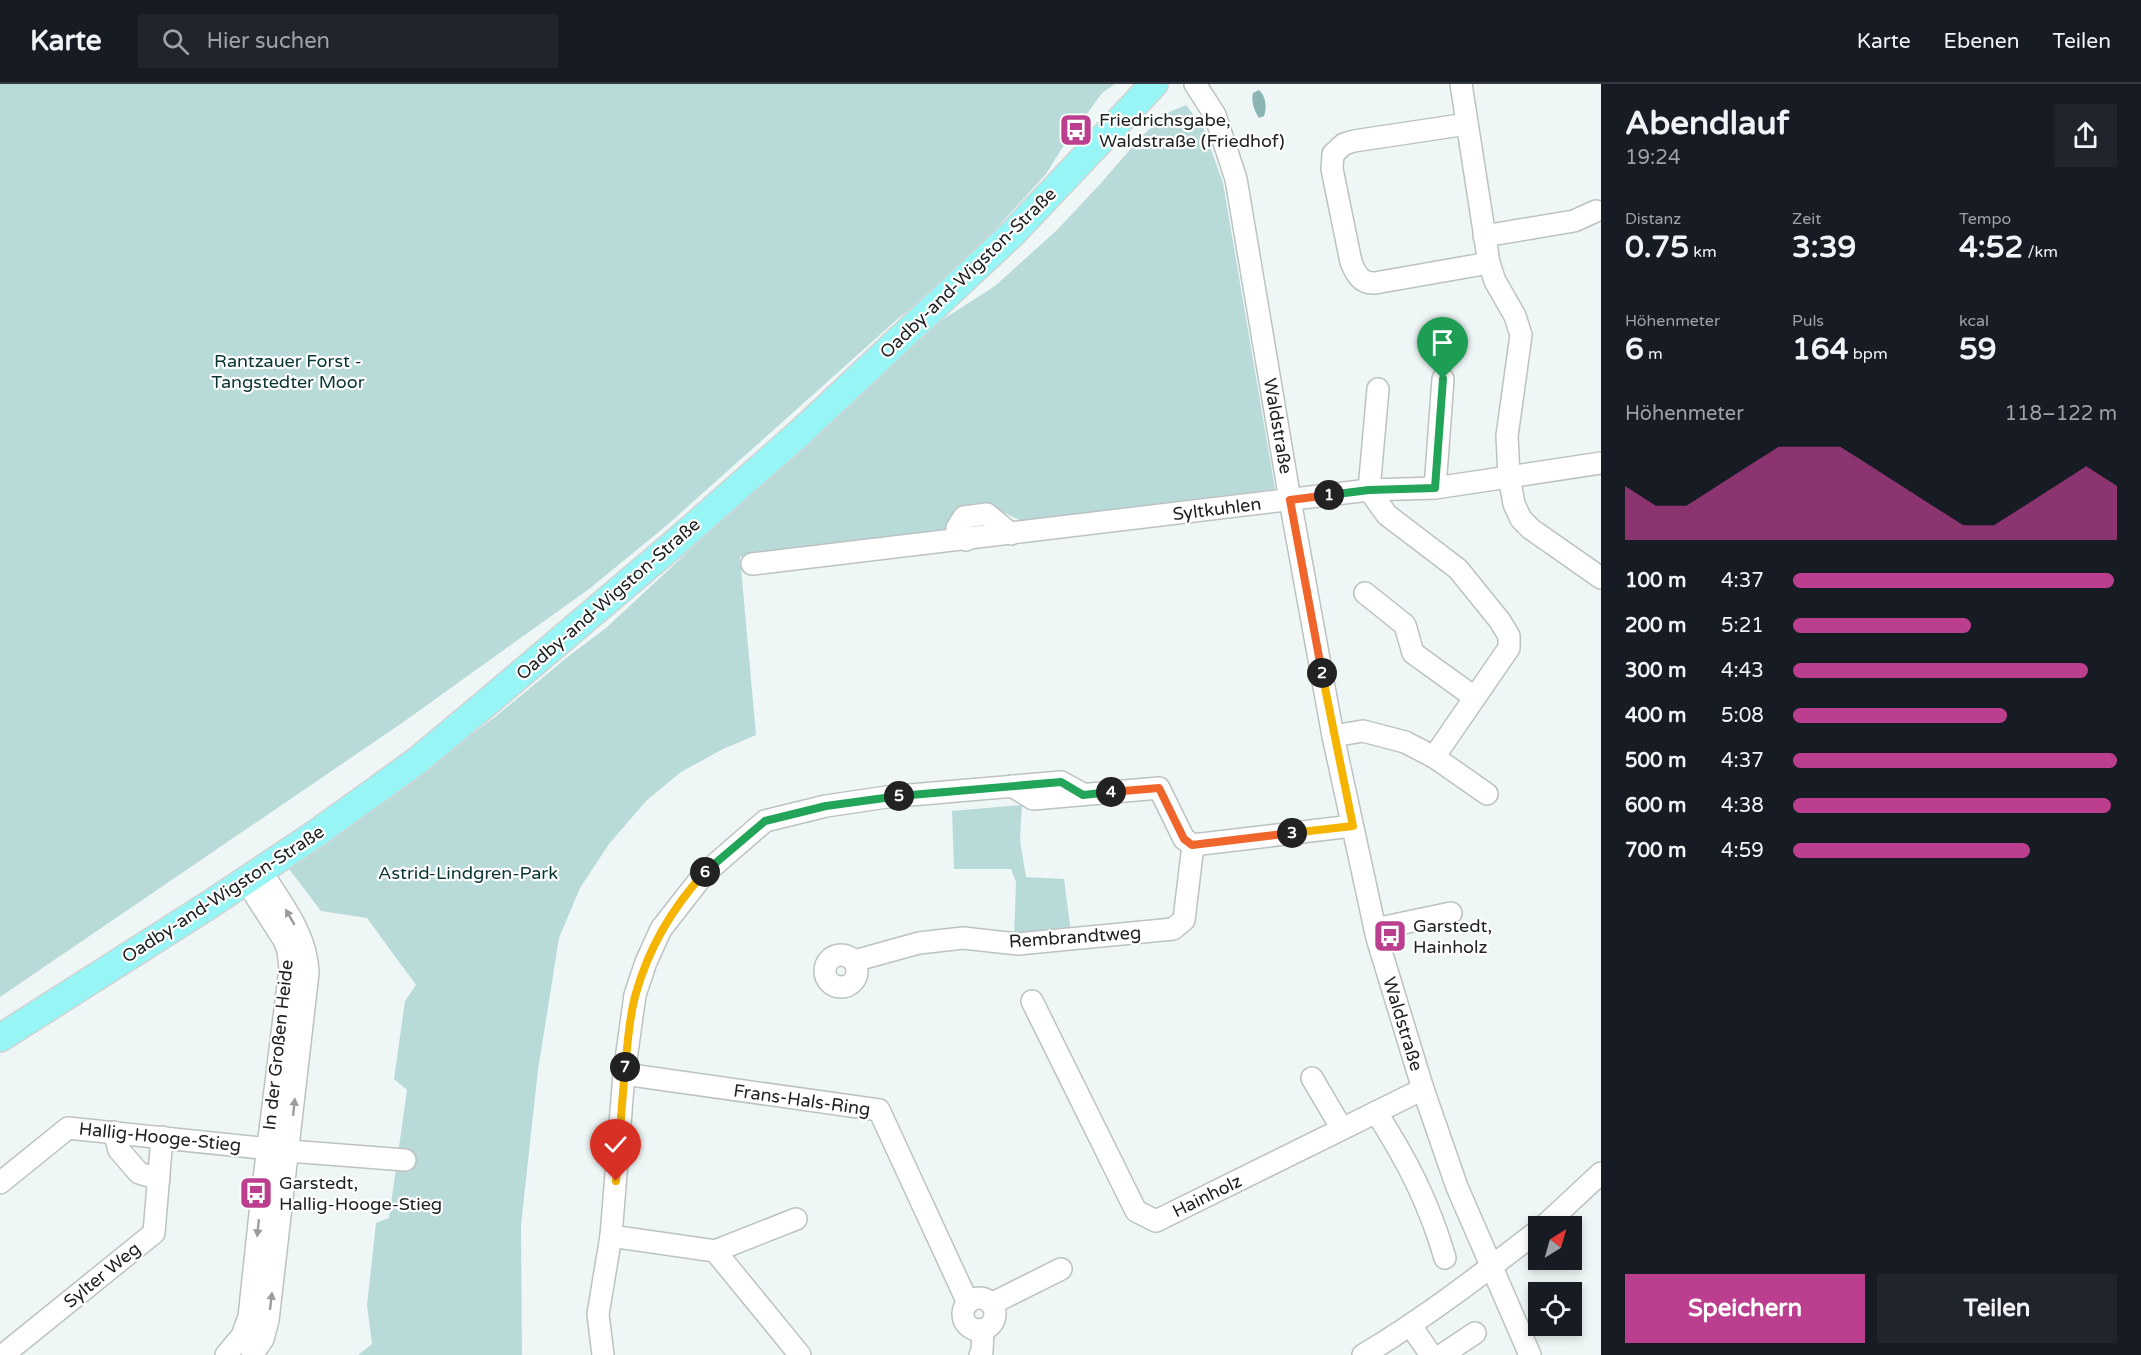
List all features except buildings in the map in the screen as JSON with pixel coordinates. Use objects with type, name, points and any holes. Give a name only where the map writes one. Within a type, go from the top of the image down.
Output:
[{"type":"main road","name":"Oadby-and-Wigston-Straße","points":[[0,1038],[253,876],[417,761],[675,543],[802,430],[1014,232],[1154,84]]},
{"type":"street","name":"Waldstraße","points":[[1195,84],[1215,116],[1236,179],[1290,500],[1334,736],[1375,929],[1423,1089],[1457,1187],[1492,1268],[1523,1351]]},
{"type":"street","points":[[1461,84],[1489,263],[1495,281],[1515,316],[1521,335],[1507,436],[1509,477],[1515,504],[1521,519],[1531,529],[1601,578]]},
{"type":"street","points":[[1467,124],[1344,144],[1333,154],[1332,169],[1351,262],[1356,275],[1362,281],[1369,284],[1489,263]]},
{"type":"street","points":[[1484,236],[1574,221],[1596,211]]},
{"type":"street","points":[[1435,488],[1443,379]]},
{"type":"street","points":[[1378,389],[1369,490],[1386,515],[1458,569],[1500,621],[1509,636],[1509,648],[1434,757]]},
{"type":"street","name":"Syltkuhlen","points":[[752,564],[966,540],[957,528],[964,517],[987,514],[1011,534],[1369,490],[1435,488],[1600,467]]},
{"type":"street","points":[[1365,593],[1404,625],[1413,653],[1474,697]]},
{"type":"street","points":[[1334,736],[1363,731],[1405,742],[1434,757],[1487,794]]},
{"type":"street","points":[[603,1355],[598,1314],[611,1236],[624,1074],[635,995],[661,928],[704,874],[765,821],[857,801],[1012,786],[1033,799],[1159,788],[1184,839],[1192,845],[1353,826]]},
{"type":"street","name":"Rembrandtweg","points":[[854,961],[919,943],[963,938],[1018,944],[1173,929],[1184,920],[1192,845]]},
{"type":"street","name":"In der Großen Heide","points":[[226,1355],[242,1335],[249,1317],[290,960],[288,950],[253,876]]},
{"type":"street","name":"In der Großen Heide","points":[[252,1355],[262,1339],[268,1320],[307,989],[308,958],[302,938],[253,876]]},
{"type":"street","points":[[1375,929],[1451,913]]},
{"type":"street","name":"Hainholz","points":[[1032,1001],[1136,1211],[1156,1221],[1423,1089]]},
{"type":"street","name":"Frans-Hals-Ring","points":[[624,1074],[879,1110],[968,1303],[963,1312],[965,1322],[973,1329],[983,1329]]},
{"type":"street","points":[[1312,1078],[1342,1129]]},
{"type":"street","points":[[1376,1113],[1398,1146],[1420,1186],[1445,1258]]},
{"type":"street","name":"Hallig-Hooge-Stieg","points":[[0,1183],[68,1128],[267,1149]]},
{"type":"street","points":[[114,1132],[119,1150],[139,1173],[159,1179]]},
{"type":"street","name":"Sylter Weg","points":[[3,1355],[154,1233],[162,1137]]},
{"type":"street","name":"In der Großen Heide","points":[[267,1149],[405,1160]]},
{"type":"street","points":[[1555,1216],[1601,1173]]},
{"type":"street","points":[[611,1236],[715,1251],[796,1219]]},
{"type":"street","points":[[1363,1355],[1411,1326],[1492,1268],[1528,1239]]},
{"type":"street","points":[[715,1251],[800,1355]]},
{"type":"street","points":[[991,1304],[1061,1269]]},
{"type":"street","points":[[968,1303],[977,1298],[982,1299],[991,1304],[995,1314],[992,1323],[983,1329],[980,1355]]},
{"type":"street","points":[[1411,1326],[1431,1355]]},
{"type":"street","points":[[1442,1355],[1475,1333]]},
{"type":"green space","name":"Rantzauer Forst - Tangstedter Moor","points":[[0,84],[1115,84],[1102,93],[1046,174],[941,286],[901,316],[666,526],[589,589],[402,723],[0,997]]},
{"type":"green space","name":"Astrid-Lindgren-Park","points":[[1186,105],[1203,127],[1223,183],[1275,489],[1021,521],[989,505],[949,530],[740,557],[756,735],[723,749],[681,772],[646,801],[609,844],[580,888],[559,938],[538,1070],[521,1225],[522,1355],[358,1355],[372,1344],[367,1305],[376,1223],[389,1218],[407,1090],[394,1079],[405,1001],[416,985],[367,918],[321,911],[289,869],[495,717],[606,628],[834,416],[942,320],[995,286],[1057,230],[1141,137],[1167,113]]},
{"type":"green space","points":[[1022,805],[1020,840],[1026,877],[1064,879],[1071,933],[1014,937],[1016,882],[1011,869],[954,869],[952,811]]},
{"type":"shaded area","points":[[1259,90],[1266,106],[1264,116],[1259,118],[1252,99],[1253,93]]},
{"type":"place","name":"Friedrichsgabe, Waldstraße (Friedhof)","points":[[1076,130]]},
{"type":"place","name":"Garstedt, Hainholz","points":[[1390,936]]},
{"type":"place","name":"Garstedt, Hallig-Hooge-Stieg","points":[[256,1193]]},
{"type":"route","points":[[616,1181],[624,1074],[635,995],[646,962],[661,928],[704,874],[765,821],[826,806],[887,797],[1061,782],[1083,795],[1159,788],[1184,839],[1192,845],[1353,826],[1290,500],[1369,490],[1435,488],[1443,379]]}]
